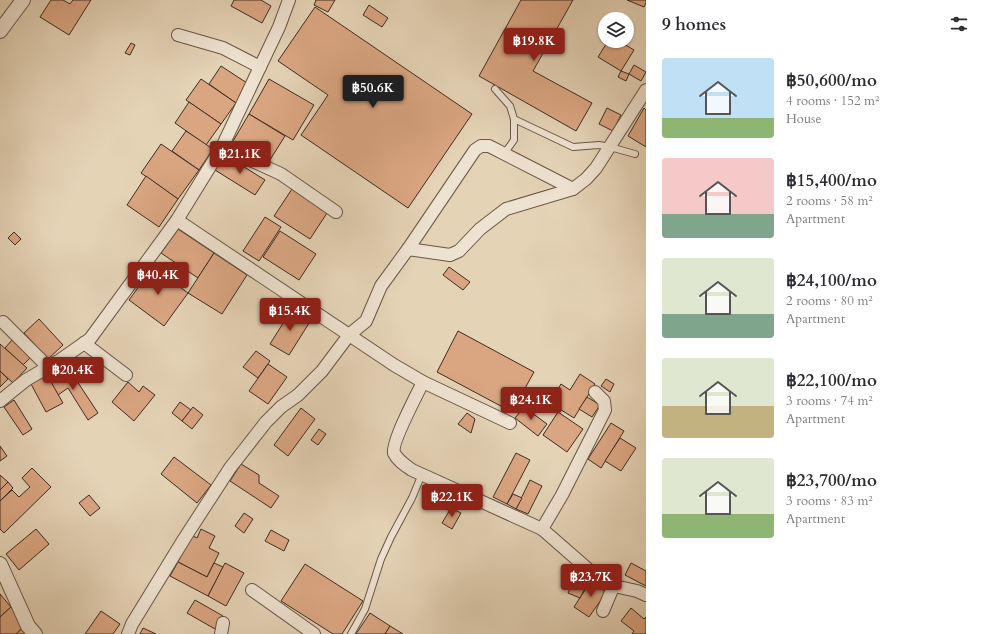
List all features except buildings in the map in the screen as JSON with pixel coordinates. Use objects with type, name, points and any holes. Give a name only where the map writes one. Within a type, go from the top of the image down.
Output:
[{"type":"street","points":[[0,31],[23,0]]},
{"type":"street","points":[[0,401],[26,380],[90,339],[178,220],[222,147],[279,27],[289,0]]},
{"type":"street","points":[[178,35],[223,48],[260,67]]},
{"type":"street","points":[[408,249],[450,255],[459,251],[480,229],[506,209],[573,189],[591,174],[646,90]]},
{"type":"street","points":[[128,634],[132,624],[172,558],[230,468],[271,417],[281,407],[298,395],[322,371],[348,335],[366,321],[381,286],[475,150],[481,146],[489,146],[573,189]]},
{"type":"street","points":[[222,147],[281,174],[336,212]]},
{"type":"street","points":[[178,220],[394,365],[423,382],[510,423]]},
{"type":"street","points":[[3,322],[48,367]]},
{"type":"street","points":[[84,344],[126,375]]},
{"type":"street","points":[[423,382],[394,444],[394,451],[398,459],[412,470],[542,529],[605,584],[637,591],[646,595]]},
{"type":"street","points":[[542,529],[562,495],[605,410],[604,401],[595,392]]},
{"type":"street","points":[[0,564],[28,626],[35,634]]},
{"type":"street","points":[[603,611],[614,585]]},
{"type":"street","points":[[252,590],[314,634]]},
{"type":"lane","points":[[495,89],[510,106],[514,120],[514,140],[504,154]]},
{"type":"lane","points":[[514,120],[573,147],[600,145],[635,154]]},
{"type":"lane","points":[[351,634],[365,609],[381,559],[412,498],[422,474]]}]
